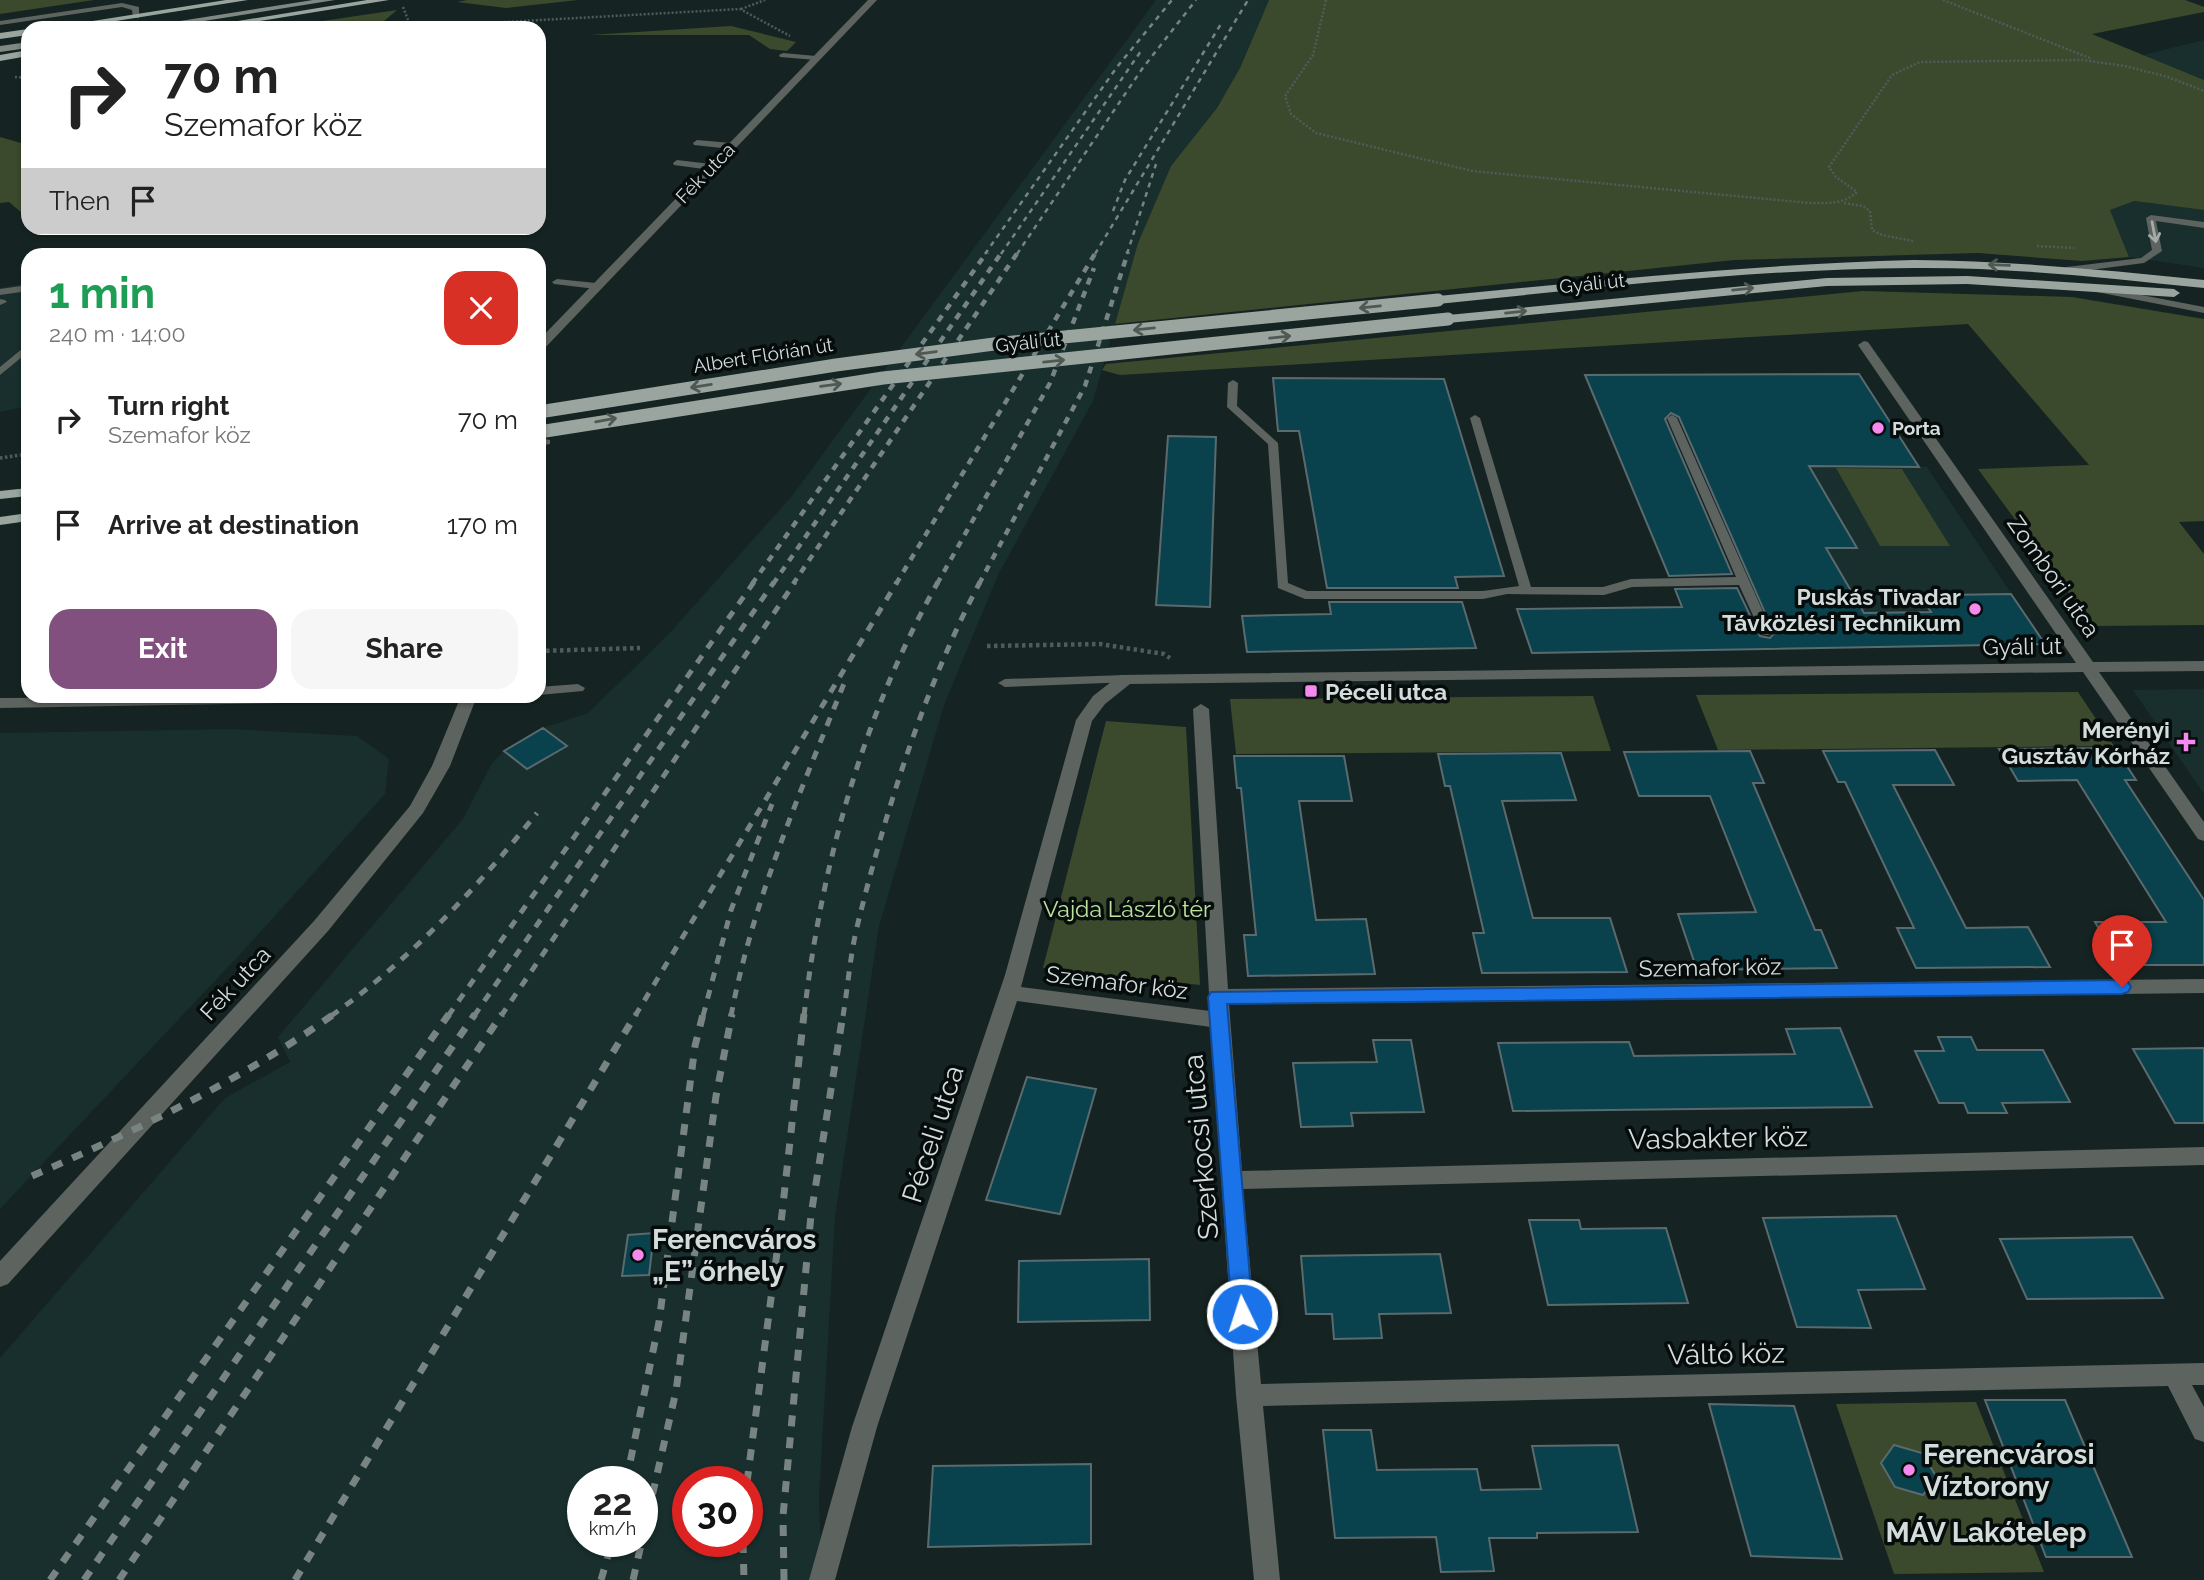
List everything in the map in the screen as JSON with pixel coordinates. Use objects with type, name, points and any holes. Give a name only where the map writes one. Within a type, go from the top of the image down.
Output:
[{"type":"main road","points":[[101,21],[244,0]]},
{"type":"main road","points":[[188,21],[331,0]]},
{"type":"main road","points":[[246,21],[385,0]]},
{"type":"main road","points":[[0,36],[21,33]]},
{"type":"main road","points":[[0,49],[21,46]]},
{"type":"main road","points":[[0,58],[21,54]]},
{"type":"main road","name":"Gyáli út","points":[[994,344],[1438,300],[1862,265],[1980,265],[2067,270],[2204,284]]},
{"type":"main road","name":"Gyáli út","points":[[986,368],[1826,282],[1967,280],[2204,296]]},
{"type":"main road","name":"Albert Flórián út","points":[[546,411],[836,365],[994,344]]},
{"type":"main road","name":"Albert Flórián út","points":[[546,438],[747,397],[986,368]]},
{"type":"main road","points":[[0,495],[21,493]]},
{"type":"main road","points":[[0,521],[21,518]]},
{"type":"street","name":"Fék utca","points":[[546,339],[873,0]]},
{"type":"street","name":"Zombori utca","points":[[1864,345],[2204,835]]},
{"type":"street","name":"Gyáli út","points":[[1126,679],[2204,666]]},
{"type":"street","name":"Péceli utca","points":[[822,1580],[836,1522],[874,1399],[1009,993],[1084,720],[1099,699],[1126,679]]},
{"type":"street","points":[[0,704],[50,703]]},
{"type":"street","name":"Fék utca","points":[[0,1277],[321,926],[417,809],[441,766],[466,703]]},
{"type":"street","name":"Szerkocsi utca","points":[[1201,709],[1217,997],[1248,1395],[1266,1580]]},
{"type":"street","name":"Szemafor köz","points":[[1217,997],[2204,986]]},
{"type":"street","name":"Szemafor köz","points":[[1009,993],[1219,1020]]},
{"type":"street","name":"Vasbakter köz","points":[[1233,1180],[2204,1156]]},
{"type":"street","points":[[2174,1374],[2204,1430]]},
{"type":"street","name":"Váltó köz","points":[[1248,1395],[2204,1374]]},
{"type":"lane","points":[[0,23],[122,5],[136,9],[136,16]]},
{"type":"lane","points":[[783,55],[816,58]]},
{"type":"lane","points":[[697,143],[731,146]]},
{"type":"lane","points":[[677,163],[711,167]]},
{"type":"lane","points":[[2067,270],[2144,260],[2157,251],[2151,218],[2204,225]]},
{"type":"lane","points":[[557,282],[596,286]]},
{"type":"lane","points":[[2081,286],[2204,310]]},
{"type":"lane","points":[[1,298],[21,291]]},
{"type":"lane","points":[[0,372],[21,352]]},
{"type":"lane","points":[[1233,383],[1232,407],[1273,443],[1282,585],[1305,595],[1483,595],[1507,590],[1604,591],[1631,583],[1744,581]]},
{"type":"lane","points":[[1475,418],[1526,590]]},
{"type":"lane","points":[[1672,418],[1766,632]]},
{"type":"lane","points":[[1005,683],[1126,679]]},
{"type":"lane","points":[[546,690],[578,688]]},
{"type":"path","points":[[492,21],[740,9],[765,0]]},
{"type":"path","points":[[1326,0],[1313,55],[1294,78],[1285,96],[1291,114],[1316,133],[1472,171],[1863,206],[1870,211],[1872,230],[1882,235],[1920,242]]},
{"type":"path","points":[[1943,0],[2079,55],[2110,64]]},
{"type":"path","points":[[402,5],[408,21]]},
{"type":"path","points":[[740,9],[792,37],[833,41]]},
{"type":"path","points":[[1833,204],[1851,199],[1857,192],[1836,177],[1829,167],[1892,75],[1920,62],[2082,60],[2168,76],[2204,92]]},
{"type":"path","points":[[2034,246],[2075,248]]},
{"type":"path","points":[[0,458],[21,455]]},
{"type":"path","points":[[987,646],[1100,644]]},
{"type":"path","points":[[546,651],[640,648]]},
{"type":"shaded area","points":[[1156,0],[1269,0],[1240,68],[1217,108],[1171,166],[1138,243],[1093,401],[998,575],[944,705],[879,926],[835,1217],[819,1498],[822,1580],[0,1580],[0,1358],[225,1098],[290,1062],[278,1037],[463,819],[492,763],[504,751],[527,768],[566,746],[543,728],[588,713],[667,636],[792,496]]},
{"type":"shaded area","points":[[2204,40],[2204,80],[2143,55]]},
{"type":"shaded area","points":[[2133,201],[2204,210],[2204,268],[2129,257],[2110,210]]},
{"type":"shaded area","points":[[21,284],[21,408],[0,412],[0,288]]},
{"type":"shaded area","points":[[1706,465],[1927,467],[2045,644],[1796,647]]},
{"type":"shaded area","name":"Merényi Gusztáv Kórház","points":[[2204,689],[2204,794],[2133,690]]},
{"type":"shaded area","points":[[234,729],[357,736],[389,759],[385,794],[244,950],[0,1209],[0,733]]},
{"type":"green space","points":[[0,0],[94,0],[0,14]]},
{"type":"green space","points":[[578,0],[506,8],[457,2]]},
{"type":"green space","points":[[1269,0],[2185,0],[2204,7],[2204,12],[2092,34],[2204,80],[2204,210],[2134,201],[2110,210],[2129,257],[2082,261],[1978,253],[1734,260],[1115,324],[1138,243],[1171,166],[1217,108],[1240,68]]},
{"type":"green space","points":[[397,10],[384,21],[322,21]]},
{"type":"green space","points":[[731,26],[796,42],[787,51],[770,49],[749,35],[590,35]]},
{"type":"green space","points":[[0,137],[21,143],[21,212],[9,202],[0,203]]},
{"type":"green space","points":[[1863,291],[2072,297],[2204,319],[2204,521],[2179,522],[2204,554],[2204,625],[2093,626],[1978,469],[2089,465],[1968,324],[1120,375],[1102,370],[1106,364]]},
{"type":"green space","points":[[1836,468],[1902,469],[1950,546],[1880,546]]},
{"type":"green space","points":[[2078,692],[2114,746],[1718,750],[1696,695]]},
{"type":"green space","points":[[1593,696],[1611,751],[1236,754],[1230,699]]},
{"type":"green space","name":"Vajda László tér","points":[[1106,721],[1186,727],[1200,985],[1043,968]]},
{"type":"green space","points":[[1976,1402],[2044,1572],[1894,1574],[1836,1404]]},
{"type":"building","points":[[1859,374],[1919,467],[1809,466],[1857,548],[1826,548],[1864,613],[1931,612],[1923,599],[1944,598],[1942,595],[2011,594],[2045,644],[1532,653],[1517,609],[1682,607],[1675,589],[1737,588],[1760,636],[1770,638],[1774,633],[1679,417],[1671,413],[1665,419],[1732,574],[1669,576],[1585,375]]},
{"type":"building","points":[[1273,378],[1444,379],[1504,576],[1455,577],[1458,588],[1327,588],[1299,431],[1278,431]]},
{"type":"building","points":[[1168,436],[1216,437],[1210,607],[1156,605]]},
{"type":"building","points":[[1329,602],[1462,602],[1476,648],[1247,652],[1242,616],[1331,614]]},
{"type":"building","points":[[543,728],[567,746],[527,769],[504,751]]},
{"type":"building","points":[[2115,748],[2136,780],[2125,780],[2204,900],[2204,965],[2120,965],[2095,922],[2166,922],[2077,780],[2018,781],[1999,749]]},
{"type":"building","points":[[1935,750],[1954,785],[1893,785],[1966,928],[2028,927],[2050,967],[1916,968],[1897,928],[1914,928],[1845,782],[1838,782],[1823,751]]},
{"type":"building","points":[[1750,751],[1764,783],[1753,783],[1815,930],[1821,930],[1837,968],[1697,970],[1678,914],[1756,912],[1710,796],[1639,796],[1624,752]]},
{"type":"building","points":[[1561,753],[1576,800],[1502,801],[1533,918],[1610,918],[1627,972],[1482,973],[1473,933],[1484,933],[1450,786],[1445,786],[1438,754]]},
{"type":"building","points":[[1234,756],[1344,756],[1352,801],[1299,801],[1316,920],[1366,919],[1375,974],[1248,976],[1244,935],[1256,935],[1241,788],[1237,788]]},
{"type":"building","points":[[1840,1028],[1872,1107],[1513,1111],[1498,1043],[1629,1042],[1634,1056],[1795,1054],[1786,1029]]},
{"type":"building","points":[[1938,1037],[1971,1037],[1977,1050],[2043,1050],[2070,1102],[2002,1103],[2007,1113],[1968,1113],[1964,1103],[1939,1103],[1915,1051],[1944,1051]]},
{"type":"building","points":[[1373,1040],[1411,1040],[1424,1112],[1351,1113],[1353,1126],[1301,1127],[1293,1063],[1377,1062]]},
{"type":"building","points":[[2204,1048],[2204,1123],[2175,1123],[2133,1049]]},
{"type":"building","points":[[1027,1077],[1096,1089],[1060,1214],[986,1200]]},
{"type":"building","points":[[1896,1216],[1925,1289],[1858,1290],[1871,1328],[1797,1327],[1763,1218]]},
{"type":"building","points":[[1529,1220],[1579,1220],[1581,1229],[1666,1228],[1688,1303],[1548,1305]]},
{"type":"building","name":"Ferencváros „E” őrhely","points":[[654,1233],[649,1275],[622,1276],[628,1235]]},
{"type":"building","points":[[2132,1237],[2163,1298],[2027,1299],[2000,1239]]},
{"type":"building","points":[[1440,1254],[1451,1313],[1379,1314],[1382,1338],[1334,1339],[1332,1314],[1306,1314],[1301,1256]]},
{"type":"building","points":[[1149,1259],[1150,1320],[1018,1322],[1019,1261]]},
{"type":"building","points":[[1985,1400],[2065,1400],[2132,1557],[2046,1557]]},
{"type":"building","points":[[1709,1404],[1794,1406],[1842,1559],[1751,1556]]},
{"type":"building","points":[[1323,1430],[1371,1430],[1377,1470],[1477,1469],[1481,1490],[1541,1489],[1532,1446],[1618,1445],[1638,1532],[1537,1533],[1537,1538],[1489,1538],[1494,1571],[1441,1572],[1436,1537],[1335,1538]]},
{"type":"building","name":"Ferencvárosi Víztorony","points":[[1894,1445],[1922,1453],[1937,1478],[1923,1495],[1895,1487],[1881,1463]]},
{"type":"building","points":[[1091,1464],[1091,1544],[928,1547],[933,1466]]},
{"type":"railway","points":[[985,254],[1117,67],[1172,0]]},
{"type":"railway","points":[[1017,254],[1142,69],[1196,0]]},
{"type":"railway","points":[[1095,254],[1248,0]]},
{"type":"railway","points":[[1113,211],[1125,180],[1221,24]]},
{"type":"railway","points":[[1001,254],[1141,51]]},
{"type":"railway","points":[[1127,254],[1156,164]]},
{"type":"railway","points":[[752,584],[987,252]]},
{"type":"railway","points":[[773,584],[1002,252]]},
{"type":"railway","points":[[793,584],[1018,252]]},
{"type":"railway","points":[[896,584],[1096,252]]},
{"type":"railway","points":[[979,584],[1085,386],[1128,252]]},
{"type":"railway","points":[[937,584],[1050,383],[1094,268]]},
{"type":"railway","points":[[448,1016],[754,582]]},
{"type":"railway","points":[[474,1016],[774,582]]},
{"type":"railway","points":[[501,1016],[795,582]]},
{"type":"railway","points":[[635,1016],[897,582]]},
{"type":"railway","points":[[804,1016],[822,903],[849,792],[888,685],[938,582]]},
{"type":"railway","points":[[843,1016],[857,927],[880,839],[908,750],[942,664],[979,584]]},
{"type":"railway","points":[[731,1016],[740,973],[765,888],[795,804],[845,681]]},
{"type":"railway","points":[[703,1016],[731,910],[772,804]]},
{"type":"railway","points":[[331,1016],[388,971],[441,922],[537,813]]},
{"type":"railway","points":[[50,1580],[449,1014]]},
{"type":"railway","points":[[84,1580],[475,1014]]},
{"type":"railway","points":[[119,1580],[502,1014]]},
{"type":"railway","points":[[295,1580],[636,1014]]},
{"type":"railway","points":[[629,1466],[659,1322],[695,1046],[703,1014]]},
{"type":"railway","points":[[633,1580],[676,1391],[716,1096],[732,1014]]},
{"type":"railway","points":[[749,1466],[782,1214],[804,1014]]},
{"type":"railway","points":[[784,1580],[783,1516],[811,1215],[843,1014]]},
{"type":"railway","points":[[32,1176],[110,1141],[225,1083],[331,1016]]},
{"type":"railway","points":[[601,1580],[608,1557]]},
{"type":"railway","points":[[743,1557],[744,1580]]},
{"type":"place","name":"Porta","points":[[1878,428]]},
{"type":"place","name":"Puskás Tivadar Távközlési Technikum","points":[[1975,609]]},
{"type":"place","name":"Péceli utca","points":[[1311,691]]},
{"type":"place","name":"Merényi Gusztáv Kórház","points":[[2186,742]]},
{"type":"place","name":"Ferencváros „E” őrhely","points":[[638,1255]]},
{"type":"place","name":"Ferencvárosi Víztorony","points":[[1909,1470]]},
{"type":"district","name":"MÁV Lakótelep","points":[[1986,1532]]},
{"type":"route","points":[[1242,1314],[1217,997],[2122,987]]}]
